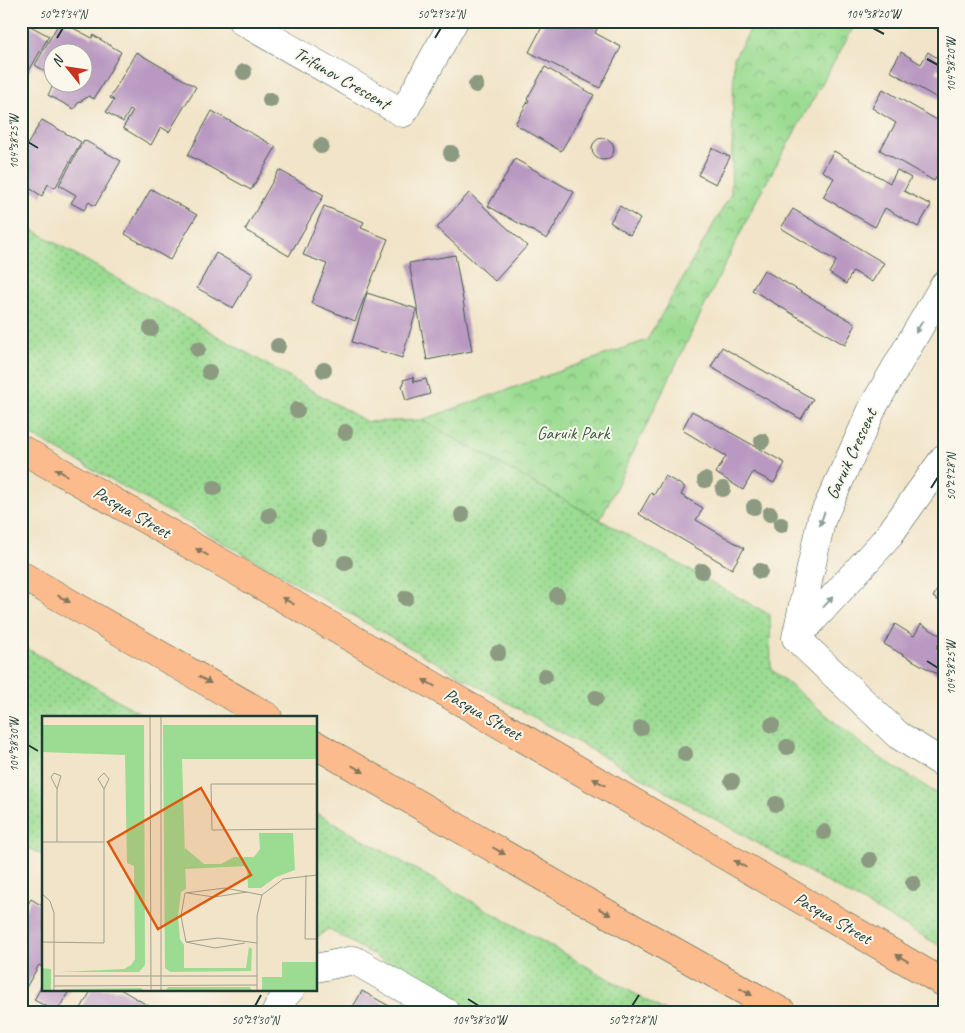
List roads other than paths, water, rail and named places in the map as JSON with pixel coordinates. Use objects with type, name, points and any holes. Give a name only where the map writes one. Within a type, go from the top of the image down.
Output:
[{"type":"main road","name":"Pasqua Street","points":[[21,449],[245,576],[944,982]]},
{"type":"main road","points":[[21,575],[266,716]]},
{"type":"main road","points":[[318,746],[562,888],[782,1012]]},
{"type":"street","name":"Trifunov Crescent","points":[[242,21],[403,113],[454,21]]},
{"type":"street","name":"Garuik Crescent","points":[[796,638],[821,521],[874,405],[944,285]]},
{"type":"street","points":[[944,458],[887,538],[796,638],[898,734],[944,764]]},
{"type":"street","points":[[318,968],[354,960],[445,1012]]},
{"type":"street","points":[[276,1012],[285,995],[290,990]]},
{"type":"park label","name":"Garuik Park","points":[[573,433]]}]
